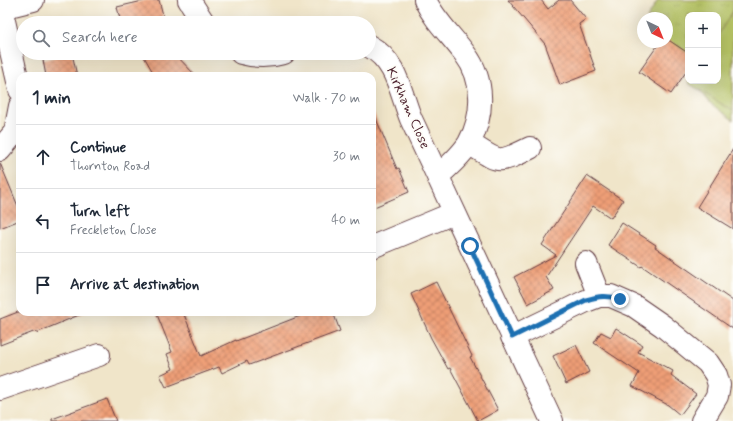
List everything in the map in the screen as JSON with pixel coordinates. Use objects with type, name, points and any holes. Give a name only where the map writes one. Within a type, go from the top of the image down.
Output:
[{"type":"street","points":[[16,74],[0,8],[33,0]]},
{"type":"street","points":[[189,0],[199,16]]},
{"type":"street","points":[[425,0],[429,9],[442,27],[466,54],[474,69],[480,86],[481,106],[476,127],[469,143],[457,159],[438,176]]},
{"type":"street","name":"Kirkham Close","points":[[376,51],[384,57],[398,80],[411,119],[552,421]]},
{"type":"street","points":[[0,150],[16,135]]},
{"type":"street","points":[[469,143],[495,160],[508,159],[530,148]]},
{"type":"street","points":[[376,245],[454,213]]},
{"type":"street","points":[[586,263],[599,296]]},
{"type":"street","points":[[512,337],[586,300],[599,296],[611,296],[634,306],[663,326],[708,363],[716,375],[719,385],[717,396],[702,421]]},
{"type":"street","points":[[0,389],[99,355]]},
{"type":"green space","points":[[658,0],[733,0],[733,120],[711,104],[694,84],[721,84],[721,12],[685,12],[685,71],[667,48],[673,48],[673,12],[651,12]]},
{"type":"green space","points":[[733,11],[733,111],[690,84],[721,84],[721,30]]},
{"type":"building","points":[[147,0],[159,0],[163,16],[119,16],[117,7]]},
{"type":"building","points":[[508,0],[541,0],[548,9],[559,0],[570,0],[586,19],[579,24],[596,71],[560,85],[545,44]]},
{"type":"building","points":[[673,43],[685,51],[685,73],[671,94],[639,72],[656,48],[673,48]]},
{"type":"building","points":[[43,60],[74,60],[76,72],[45,72]]},
{"type":"building","points":[[146,60],[181,60],[192,72],[153,72]]},
{"type":"building","points":[[376,119],[397,169],[399,168],[409,192],[376,206]]},
{"type":"building","points":[[733,149],[733,229],[697,207]]},
{"type":"building","points":[[0,163],[16,201],[16,222],[0,228]]},
{"type":"building","points":[[587,176],[623,200],[611,218],[593,206],[546,277],[554,290],[528,304],[514,277],[556,255],[542,245]]},
{"type":"building","points":[[622,223],[656,245],[655,247],[733,301],[733,329],[642,266],[641,267],[608,245]]},
{"type":"building","points":[[436,282],[472,356],[470,357],[498,410],[478,421],[450,368],[448,369],[431,338],[411,294]]},
{"type":"building","points":[[16,313],[16,316],[76,316],[36,333],[36,331],[0,345],[0,319]]},
{"type":"building","points":[[158,316],[185,316],[201,356],[236,340],[300,316],[334,316],[340,331],[249,365],[247,361],[222,373],[219,367],[166,387],[160,375],[173,369],[167,354],[172,352]]},
{"type":"building","points":[[616,328],[642,345],[638,352],[673,371],[671,375],[696,394],[680,415],[668,405],[632,386],[639,373],[594,343],[601,332],[611,337]]},
{"type":"building","points":[[576,345],[589,372],[566,384],[553,356]]},
{"type":"building","points":[[107,399],[116,421],[52,421],[52,419]]},
{"type":"route","points":[[470,246],[512,337],[586,300],[599,296],[611,296],[620,299]]}]
